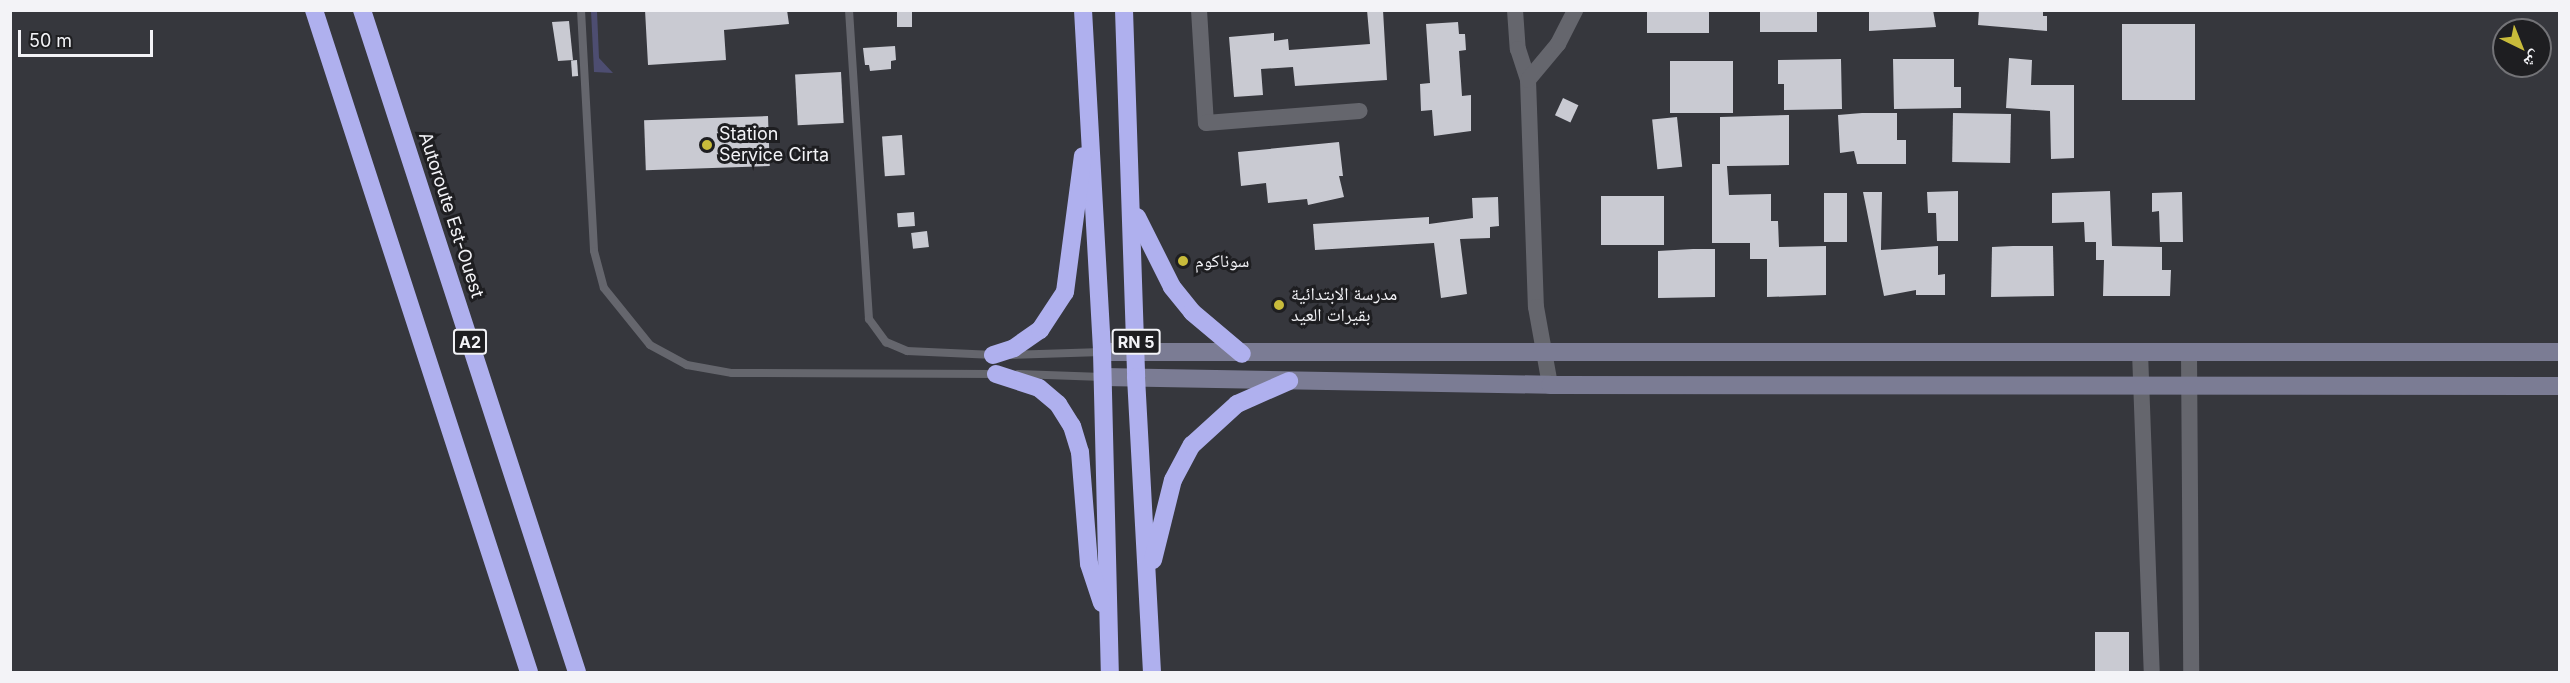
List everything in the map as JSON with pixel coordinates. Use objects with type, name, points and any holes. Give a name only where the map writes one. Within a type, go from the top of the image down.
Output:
[{"type":"highway","name":"A2","points":[[314,10],[529,672]]},
{"type":"highway","name":"Autoroute Est-Ouest","points":[[362,10],[578,672]]},
{"type":"highway","name":"RN 5","points":[[1083,10],[1102,352],[1106,612],[1110,672]]},
{"type":"highway","name":"RN 5","points":[[1124,10],[1136,377],[1149,577],[1152,672]]},
{"type":"highway","points":[[993,355],[1014,348],[1040,330],[1065,292],[1089,122]]},
{"type":"highway","points":[[1131,200],[1141,231],[1172,287],[1192,312],[1242,354]]},
{"type":"highway","points":[[996,374],[1039,388],[1058,404],[1072,426],[1080,452],[1089,564],[1106,612]]},
{"type":"highway","points":[[1149,577],[1173,480],[1192,445],[1237,405],[1289,381]]},
{"type":"street","points":[[1199,10],[1206,123],[1360,111]]},
{"type":"street","points":[[1515,10],[1518,49],[1528,80],[1536,307],[1550,385]]},
{"type":"street","points":[[1528,80],[1558,44],[1575,10]]},
{"type":"street","points":[[1102,352],[1242,354],[1544,351],[2559,352]]},
{"type":"street","points":[[2140,352],[2145,388],[2152,672]]},
{"type":"street","points":[[2189,353],[2192,672]]},
{"type":"street","points":[[1103,377],[1550,385],[2145,388],[2559,386]]},
{"type":"lane","points":[[581,10],[594,251],[604,288],[650,345],[687,365],[732,373],[996,374],[1103,377]]},
{"type":"lane","points":[[849,10],[869,319],[886,342],[907,351],[993,355],[1102,352]]},
{"type":"shaded area","points":[[591,11],[597,11],[599,58],[613,73],[594,72]]},
{"type":"building","points":[[645,10],[787,10],[789,24],[724,30],[726,60],[648,65]]},
{"type":"building","points":[[897,10],[912,10],[912,27],[897,27]]},
{"type":"building","points":[[1367,10],[1383,10],[1387,80],[1295,86],[1293,67],[1261,69],[1263,95],[1234,97],[1229,37],[1274,33],[1274,41],[1288,39],[1289,50],[1370,44]]},
{"type":"building","points":[[1647,10],[1709,10],[1709,33],[1647,33]]},
{"type":"building","points":[[1760,10],[1817,10],[1817,32],[1760,32]]},
{"type":"building","points":[[1869,10],[1933,10],[1936,27],[1869,31]]},
{"type":"building","points":[[1979,10],[2043,10],[2043,16],[2047,16],[2047,31],[1978,25]]},
{"type":"building","points":[[569,21],[573,60],[558,61],[552,22]]},
{"type":"building","points":[[1458,22],[1459,34],[1465,34],[1466,50],[1459,51],[1462,96],[1471,95],[1471,131],[1434,136],[1432,110],[1421,111],[1420,84],[1430,83],[1426,24]]},
{"type":"building","points":[[2122,24],[2195,24],[2195,100],[2122,100]]},
{"type":"building","points":[[895,46],[896,60],[891,61],[891,69],[870,71],[869,65],[865,65],[863,48]]},
{"type":"building","points":[[2009,58],[2032,60],[2031,85],[2074,85],[2074,158],[2051,159],[2050,111],[2006,108]]},
{"type":"building","points":[[1841,59],[1842,109],[1784,110],[1784,84],[1778,84],[1778,60]]},
{"type":"building","points":[[1893,59],[1954,59],[1954,87],[1961,87],[1961,108],[1894,109]]},
{"type":"building","points":[[571,60],[577,60],[578,76],[572,76]]},
{"type":"building","points":[[1670,61],[1733,61],[1733,113],[1670,113]]},
{"type":"building","points":[[841,72],[844,123],[798,125],[795,74]]},
{"type":"building","points":[[1563,98],[1578,105],[1570,122],[1555,115]]},
{"type":"building","points":[[1897,113],[1897,140],[1906,140],[1906,164],[1857,164],[1854,151],[1840,153],[1838,115]]},
{"type":"building","points":[[1953,113],[2011,114],[2010,163],[1952,162]]},
{"type":"building","points":[[1789,115],[1789,165],[1727,166],[1729,195],[1771,194],[1771,221],[1778,221],[1779,247],[1826,246],[1826,295],[1767,297],[1767,259],[1750,259],[1750,243],[1712,243],[1712,164],[1720,164],[1720,117]]},
{"type":"building","name":"Station Service Cirta","points":[[768,116],[770,166],[646,170],[644,120]]},
{"type":"building","points":[[1677,117],[1682,167],[1657,169],[1652,120]]},
{"type":"building","points":[[902,135],[905,175],[885,176],[882,136]]},
{"type":"building","points":[[1339,142],[1343,176],[1339,176],[1344,197],[1308,205],[1307,199],[1268,203],[1266,183],[1241,186],[1238,152]]},
{"type":"building","points":[[1958,191],[1958,241],[1937,241],[1936,213],[1928,213],[1927,192]]},
{"type":"building","points":[[2110,191],[2112,246],[2162,247],[2162,270],[2171,270],[2170,296],[2103,296],[2104,260],[2096,260],[2096,242],[2085,242],[2084,222],[2052,223],[2052,193]]},
{"type":"building","points":[[1863,192],[1882,192],[1881,250],[1938,246],[1938,275],[1945,274],[1945,295],[1916,295],[1916,290],[1884,296]]},
{"type":"building","points":[[2182,192],[2183,242],[2160,242],[2159,211],[2152,212],[2152,193]]},
{"type":"building","points":[[1824,193],[1847,193],[1847,242],[1824,242]]},
{"type":"building","points":[[1601,196],[1664,196],[1664,245],[1601,245]]},
{"type":"building","points":[[1498,197],[1499,226],[1490,227],[1490,238],[1460,239],[1467,294],[1441,298],[1434,243],[1315,250],[1313,224],[1429,217],[1429,224],[1473,218],[1472,198]]},
{"type":"building","points":[[914,212],[915,226],[898,227],[897,213]]},
{"type":"building","points":[[927,231],[929,247],[913,249],[911,233]]},
{"type":"building","points":[[2053,246],[2054,296],[1991,297],[1992,247]]},
{"type":"building","points":[[1715,249],[1715,297],[1658,298],[1658,251]]},
{"type":"building","points":[[2095,632],[2129,632],[2129,672],[2095,672]]},
{"type":"place","name":"Station Service Cirta","points":[[707,145]]},
{"type":"place","name":"سوناكوم","points":[[1183,261]]},
{"type":"place","name":"مدرسة الابتدائية بقيرات العيد","points":[[1279,305]]}]
